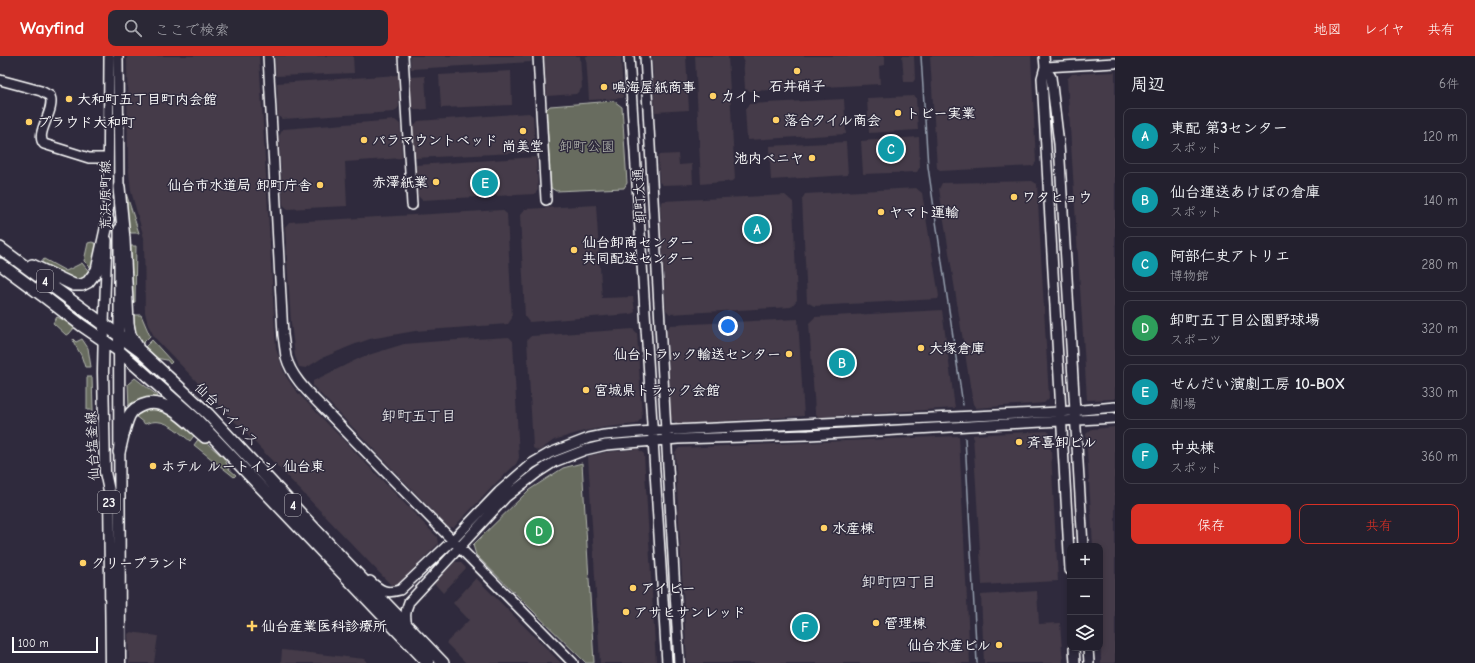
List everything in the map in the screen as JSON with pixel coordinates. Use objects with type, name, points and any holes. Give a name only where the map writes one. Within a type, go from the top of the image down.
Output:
[{"type":"highway","points":[[119,187],[124,239],[128,324],[130,335],[140,351]]},
{"type":"highway","points":[[5,251],[74,286],[82,284],[92,278],[97,270],[108,220]]},
{"type":"highway","name":"仙台バイパス","points":[[5,251],[89,315],[104,324],[140,351],[208,414],[340,556],[443,663]]},
{"type":"highway","name":"仙台バイパス","points":[[0,264],[119,352],[196,419],[428,663]]},
{"type":"highway","points":[[119,452],[129,417],[135,408],[149,403],[173,410],[221,451],[231,456]]},
{"type":"main road","name":"仙台塩釜線","points":[[104,324],[105,472],[109,491],[111,663]]},
{"type":"main road","name":"仙台塩釜線","points":[[118,334],[120,663]]},
{"type":"street","name":"荒浜原町線","points":[[104,324],[108,220],[109,56]]},
{"type":"street","name":"荒浜原町線","points":[[118,56],[118,334]]},
{"type":"street","points":[[268,56],[273,122],[283,335],[287,358],[292,370],[308,392],[452,541],[573,663]]},
{"type":"street","points":[[403,56],[412,205]]},
{"type":"street","points":[[538,56],[546,200]]},
{"type":"street","points":[[629,56],[667,663]]},
{"type":"street","name":"卸町大通","points":[[645,56],[679,663]]},
{"type":"street","points":[[1044,56],[1045,67],[1042,78],[1068,543]]},
{"type":"street","points":[[1045,67],[1115,63]]},
{"type":"street","points":[[1045,67],[1051,77],[1059,144],[1082,543]]},
{"type":"street","points":[[0,80],[41,91],[50,96],[52,103],[41,136],[44,144],[89,158],[108,158]]},
{"type":"street","points":[[340,556],[380,589],[391,593],[400,590],[405,587],[452,541],[499,492],[531,464],[550,453],[589,438],[604,435],[666,430],[1060,412],[1075,409],[1115,407]]},
{"type":"street","points":[[407,626],[405,616],[409,602],[506,497],[554,462],[585,450],[606,445],[666,440],[809,435],[1115,418]]},
{"type":"street","points":[[1074,651],[1075,663]]},
{"type":"street","points":[[1088,651],[1089,663]]},
{"type":"shaded area","points":[[127,56],[259,56],[276,349],[285,375],[296,391],[437,537],[438,544],[398,584],[391,585],[155,338],[148,325],[145,312],[144,238],[131,191],[128,163]]},
{"type":"shaded area","points":[[275,56],[353,56],[354,73],[276,76]]},
{"type":"shaded area","points":[[410,56],[531,56],[531,62],[411,69]]},
{"type":"shaded area","points":[[544,56],[580,56],[582,88],[576,94],[547,96]]},
{"type":"shaded area","points":[[586,56],[621,56],[623,98],[589,100]]},
{"type":"shaded area","points":[[652,56],[686,56],[689,110],[655,112]]},
{"type":"shaded area","points":[[695,56],[728,56],[735,179],[733,181],[701,184]]},
{"type":"shaded area","points":[[743,56],[885,56],[885,65],[879,66],[880,84],[751,91],[745,89]]},
{"type":"shaded area","points":[[902,56],[914,56],[915,79],[913,82],[904,82]]},
{"type":"shaded area","points":[[930,56],[1031,56],[1036,162],[1033,166],[941,171],[937,168]]},
{"type":"shaded area","points":[[511,71],[512,105],[441,108],[439,75]]},
{"type":"shaded area","points":[[1115,72],[1115,399],[1087,400],[1067,79],[1072,74]]},
{"type":"shaded area","points":[[398,75],[399,107],[394,112],[282,119],[278,116],[277,83]]},
{"type":"shaded area","points":[[425,76],[427,109],[416,110],[412,107],[410,77]]},
{"type":"shaded area","points":[[914,96],[916,98],[918,130],[869,133],[867,98]]},
{"type":"shaded area","points":[[844,99],[846,134],[747,140],[745,109],[749,104]]},
{"type":"shaded area","points":[[529,113],[533,116],[535,152],[415,158],[413,127],[418,121]]},
{"type":"shaded area","points":[[395,120],[400,124],[402,158],[345,162],[347,206],[288,209],[283,205],[279,136],[283,129]]},
{"type":"shaded area","points":[[919,137],[920,167],[917,172],[863,174],[861,141]]},
{"type":"shaded area","points":[[846,142],[848,175],[771,180],[769,146]]},
{"type":"shaded area","points":[[678,154],[679,165],[692,164],[693,184],[663,185],[659,182],[658,155]]},
{"type":"shaded area","points":[[536,157],[538,190],[535,194],[422,200],[418,196],[416,165]]},
{"type":"shaded area","points":[[1032,181],[1037,184],[1049,398],[1044,403],[976,408],[973,404],[939,189],[942,183]]},
{"type":"shaded area","points":[[916,188],[922,193],[939,296],[938,299],[814,306],[807,302],[802,199],[805,194]]},
{"type":"shaded area","points":[[785,195],[793,202],[797,300],[791,307],[670,314],[666,310],[660,206],[663,201]]},
{"type":"shaded area","points":[[596,205],[602,298],[633,297],[635,312],[631,314],[529,322],[525,317],[520,215],[525,209]]},
{"type":"shaded area","points":[[502,210],[507,214],[512,318],[508,324],[415,331],[370,339],[322,358],[306,368],[299,367],[295,356],[291,323],[285,227],[289,222]]},
{"type":"shaded area","points":[[942,310],[955,408],[818,417],[815,412],[809,323],[815,317]]},
{"type":"shaded area","points":[[798,319],[804,416],[679,424],[677,426],[671,418],[667,330],[670,325]]},
{"type":"shaded area","points":[[633,329],[637,333],[642,418],[636,424],[584,431],[554,440],[539,451],[533,448],[527,340],[531,336]]},
{"type":"shaded area","points":[[509,337],[513,341],[519,458],[516,464],[454,527],[448,527],[313,386],[313,381],[362,357],[404,344]]},
{"type":"shaded area","points":[[1115,427],[1115,663],[1101,663],[1101,651],[1103,651],[1103,543],[1093,543],[1086,434],[1092,429]]},
{"type":"shaded area","points":[[1047,431],[1050,433],[1058,581],[982,585],[973,435]]},
{"type":"shaded area","points":[[959,436],[970,663],[687,663],[675,452],[679,448]]},
{"type":"shaded area","points":[[638,449],[644,454],[656,663],[600,663],[588,456],[607,452]]},
{"type":"shaded area","points":[[455,562],[460,562],[466,568],[443,593],[434,583]]},
{"type":"shaded area","points":[[476,578],[561,663],[466,663],[446,643],[469,620],[453,603]]},
{"type":"shaded area","points":[[1037,591],[1039,624],[1060,623],[1063,663],[984,663],[981,595]]},
{"type":"shaded area","points":[[131,632],[158,636],[154,663],[129,663],[128,634]]},
{"type":"shaded area","points":[[282,650],[365,659],[367,663],[281,663]]},
{"type":"green space","name":"卸町公園","points":[[614,101],[622,107],[627,183],[624,188],[556,191],[551,188],[546,110],[550,106]]},
{"type":"green space","points":[[126,193],[139,233],[131,233],[128,231],[124,194]]},
{"type":"green space","points":[[92,242],[97,244],[93,270],[84,261],[88,243]]},
{"type":"green space","points":[[129,246],[136,246],[135,302],[129,303]]},
{"type":"green space","points":[[44,259],[66,271],[82,263],[91,274],[78,282],[41,263]]},
{"type":"green space","points":[[132,315],[141,315],[150,336],[142,344],[134,327]]},
{"type":"green space","points":[[57,317],[75,327],[69,334],[66,335],[53,323]]},
{"type":"green space","points":[[73,339],[76,342],[82,339],[88,348],[91,367],[85,367]]},
{"type":"green space","points":[[152,340],[172,362],[170,364],[167,360],[155,358],[145,347]]},
{"type":"green space","points":[[87,377],[92,377],[93,410],[87,410]]},
{"type":"green space","points":[[135,378],[158,396],[156,400],[129,407],[128,384]]},
{"type":"green space","points":[[144,408],[163,409],[196,433],[190,441],[175,429],[164,423],[152,422],[145,424],[134,415]]},
{"type":"green space","points":[[200,437],[224,458],[229,469],[236,475],[234,477],[194,445]]},
{"type":"green space","points":[[582,463],[594,663],[586,663],[476,555],[473,545],[529,490],[563,468]]},
{"type":"waterway","points":[[921,56],[928,167],[963,405]]},
{"type":"waterway","points":[[965,438],[977,663]]},
{"type":"place","name":"石井硝子","points":[[797,71]]},
{"type":"place","name":"鳴海屋紙商事","points":[[604,87]]},
{"type":"place","name":"カイト","points":[[713,96]]},
{"type":"place","name":"大和町五丁目町内会館","points":[[69,99]]},
{"type":"place","name":"トビー実業","points":[[898,113]]},
{"type":"place","name":"落合タイル商会","points":[[776,120]]},
{"type":"place","name":"プラウド大和町","points":[[29,122]]},
{"type":"place","name":"尚美堂","points":[[523,131]]},
{"type":"place","name":"パラマウントベッド","points":[[364,140]]},
{"type":"place","name":"阿部仁史アトリエ","points":[[891,149]]},
{"type":"place","name":"池内ベニヤ","points":[[812,158]]},
{"type":"place","name":"赤澤紙業","points":[[436,182]]},
{"type":"place","name":"せんだい演劇工房 10-BOX","points":[[485,183]]},
{"type":"place","name":"仙台市水道局 卸町庁舎","points":[[320,185]]},
{"type":"place","name":"ワタヒョウ","points":[[1014,197]]},
{"type":"place","name":"ヤマト運輸","points":[[881,212]]},
{"type":"place","name":"東配 第3センター","points":[[757,229]]},
{"type":"place","name":"仙台卸商センター 共同配送センター","points":[[574,250]]},
{"type":"place","name":"大塚倉庫","points":[[921,348]]},
{"type":"place","name":"仙台トラック輸送センター","points":[[789,354]]},
{"type":"place","name":"仙台運送あけぼの倉庫","points":[[842,363]]},
{"type":"place","name":"宮城県トラック会館","points":[[586,390]]},
{"type":"place","name":"斉喜卸ビル","points":[[1019,442]]},
{"type":"place","name":"ホテル ルートイン 仙台東","points":[[153,466]]},
{"type":"place","name":"水産棟","points":[[824,528]]},
{"type":"place","name":"卸町五丁目公園野球場","points":[[539,531]]},
{"type":"place","name":"クリーブランド","points":[[83,563]]},
{"type":"place","name":"アイビー","points":[[633,588]]},
{"type":"place","name":"アサヒサンレッド","points":[[626,612]]},
{"type":"place","name":"管理棟","points":[[876,623]]},
{"type":"place","name":"仙台産業医科診療所","points":[[252,626]]},
{"type":"place","name":"中央棟","points":[[805,627]]},
{"type":"place","name":"仙台水産ビル","points":[[999,645]]},
{"type":"district","name":"卸町五丁目","points":[[419,416]]},
{"type":"district","name":"卸町四丁目","points":[[899,582]]}]
